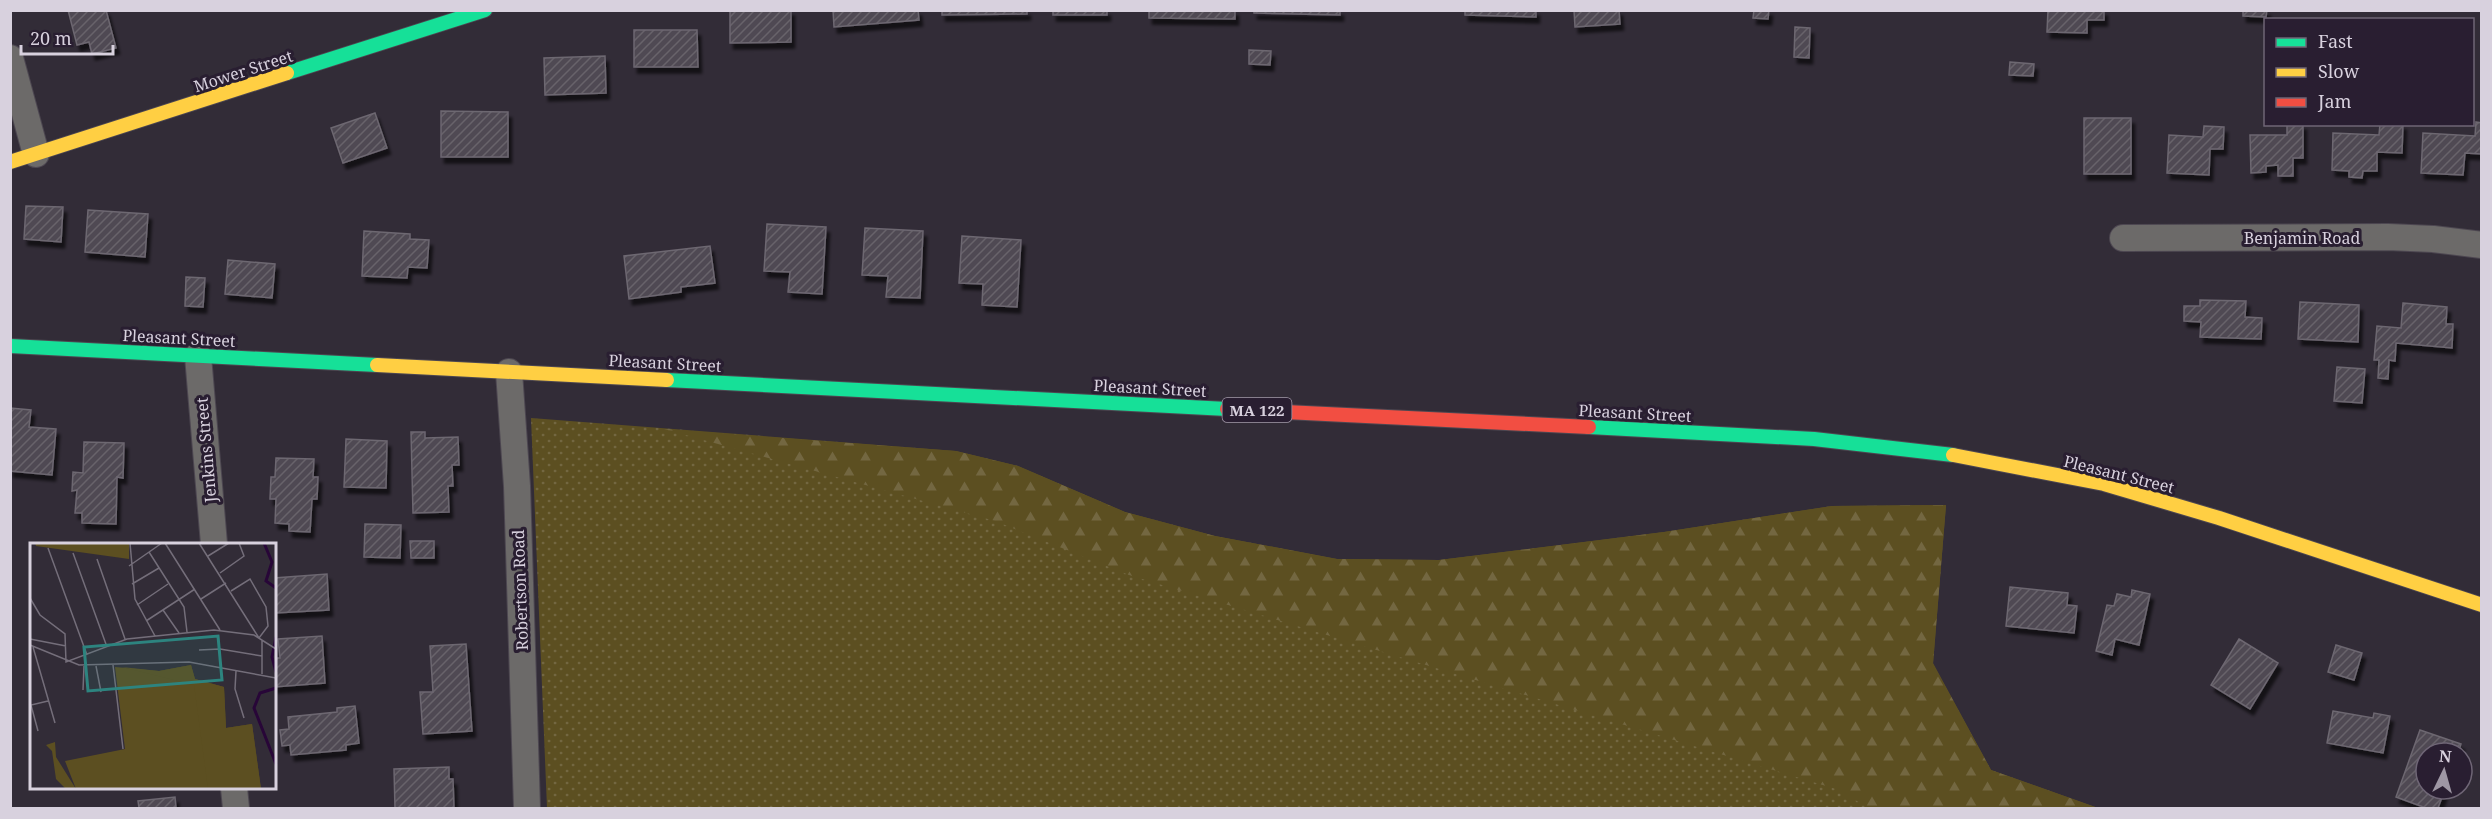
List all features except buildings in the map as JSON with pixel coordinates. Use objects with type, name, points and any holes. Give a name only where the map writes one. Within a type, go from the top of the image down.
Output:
[{"type":"main road","name":"Mower Street","points":[[10,162],[425,20],[485,10]]},
{"type":"main road","name":"Pleasant Street","points":[[10,346],[1802,438],[1910,448],[2019,467],[2146,495],[2481,605]]},
{"type":"street","points":[[10,58],[36,154]]},
{"type":"street","name":"Benjamin Road","points":[[2122,238],[2388,237],[2433,239],[2481,245]]},
{"type":"street","name":"Jenkins Street","points":[[198,356],[214,543]]},
{"type":"street","name":"Robertson Road","points":[[509,372],[517,486],[527,808]]},
{"type":"street","points":[[234,789],[236,808]]},
{"type":"green space","points":[[531,418],[956,451],[1018,466],[1125,512],[1215,536],[1337,559],[1439,560],[1664,532],[1832,506],[1946,505],[1933,664],[1991,770],[2098,808],[547,808]]},
{"type":"green space","points":[[664,429],[956,451],[1018,466],[1125,512],[1215,536],[1337,559],[1439,560],[1664,532],[1832,506],[1946,505],[1933,663],[1991,770],[2098,808],[1869,808],[1836,789],[1129,575],[995,521]]},
{"type":"traffic: fast","points":[[287,73],[485,10]]},
{"type":"traffic: fast","points":[[10,346],[377,365]]},
{"type":"traffic: fast","points":[[667,380],[1227,409]]},
{"type":"traffic: fast","points":[[1589,427],[1814,439],[1953,455]]},
{"type":"traffic: slow","points":[[10,162],[287,73]]},
{"type":"traffic: slow","points":[[377,365],[667,380]]},
{"type":"traffic: slow","points":[[1953,455],[2104,484],[2219,518],[2482,605]]},
{"type":"traffic: jam","points":[[1227,409],[1589,427]]}]
